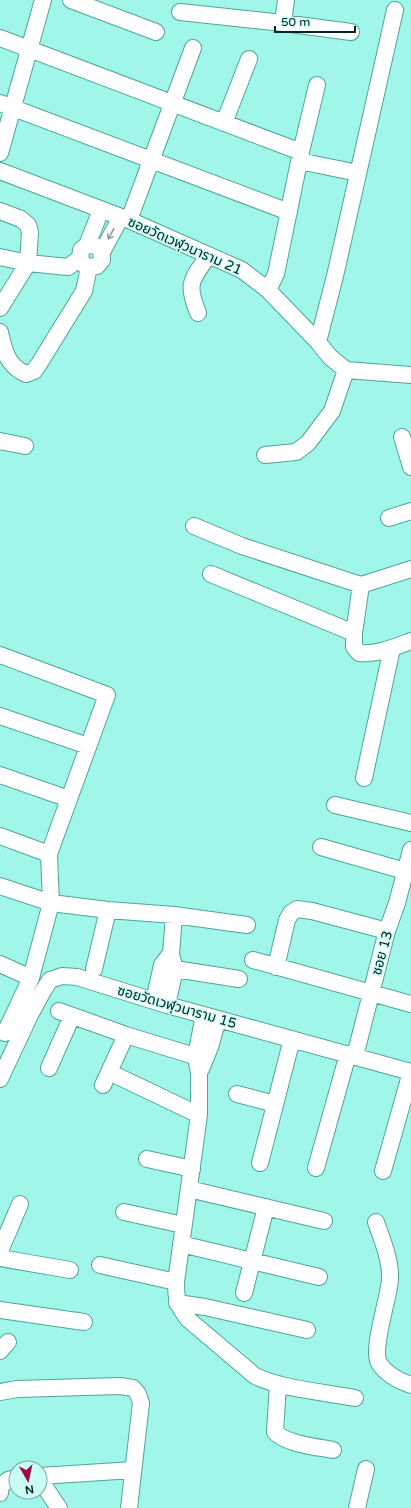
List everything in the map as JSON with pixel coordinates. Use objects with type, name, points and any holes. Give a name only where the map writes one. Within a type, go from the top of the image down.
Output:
[{"type":"street","points":[[0,153],[6,105],[28,49],[43,0]]},
{"type":"street","points":[[71,0],[106,6],[156,32]]},
{"type":"street","points":[[283,23],[286,0]]},
{"type":"street","points":[[318,342],[335,276],[394,10]]},
{"type":"street","points":[[180,12],[351,32]]},
{"type":"street","points":[[0,38],[224,123],[300,157],[358,173]]},
{"type":"street","points":[[0,257],[28,263],[68,267],[85,257],[93,245],[98,247],[102,252],[125,218],[151,160],[193,48]]},
{"type":"street","points":[[224,123],[249,59]]},
{"type":"street","points":[[268,290],[276,274],[300,157],[317,84]]},
{"type":"street","points":[[6,105],[289,212]]},
{"type":"street","name":"ซอยวัดเวฬุวนาราม 21","points":[[0,171],[125,218],[242,270],[268,290],[318,342],[330,357],[346,370]]},
{"type":"street","points":[[0,332],[8,361],[21,372],[26,374],[34,371],[40,364],[84,291],[85,257],[102,210]]},
{"type":"street","points":[[0,211],[21,219],[28,225],[30,232],[28,263],[0,308]]},
{"type":"street","points":[[198,313],[192,297],[191,285],[208,256]]},
{"type":"street","points":[[265,455],[296,452],[308,443],[332,411],[346,370],[411,375]]},
{"type":"street","points":[[402,437],[411,467]]},
{"type":"street","points":[[0,440],[25,446]]},
{"type":"street","points":[[389,518],[411,511]]},
{"type":"street","points":[[194,526],[242,546],[362,585],[411,569]]},
{"type":"street","points":[[211,574],[354,640]]},
{"type":"street","points":[[362,585],[354,640],[359,653],[366,654],[392,648],[411,641]]},
{"type":"street","points":[[364,778],[392,648]]},
{"type":"street","points":[[0,655],[107,695],[49,854],[51,902],[31,978],[5,1033]]},
{"type":"street","points":[[0,716],[88,746]]},
{"type":"street","points":[[0,775],[69,799]]},
{"type":"street","points":[[335,805],[411,823]]},
{"type":"street","points":[[0,836],[49,854]]},
{"type":"street","points":[[321,847],[405,871]]},
{"type":"street","name":"ซอย 13","points":[[316,1168],[371,994],[387,931],[404,905],[405,871],[411,850]]},
{"type":"street","points":[[0,886],[51,902],[108,910],[174,915],[247,925]]},
{"type":"street","points":[[276,967],[287,920],[291,913],[297,909],[312,911],[387,931]]},
{"type":"street","points":[[94,969],[108,910]]},
{"type":"street","points":[[160,1003],[169,963],[174,915]]},
{"type":"street","points":[[253,960],[411,1004]]},
{"type":"street","points":[[169,963],[239,979]]},
{"type":"street","points":[[0,964],[31,978]]},
{"type":"street","name":"ซอยวัดเวฬุวนาราม 15","points":[[0,1079],[43,991],[50,980],[62,976],[77,977],[160,1003],[411,1072]]},
{"type":"street","points":[[49,1068],[66,1014],[126,1035],[201,1058]]},
{"type":"street","points":[[211,1017],[201,1058],[199,1074],[199,1115],[176,1282],[177,1303],[181,1311],[189,1320],[255,1376],[265,1381],[278,1384],[355,1398]]},
{"type":"street","points":[[126,1035],[106,1078],[199,1115]]},
{"type":"street","points":[[260,1163],[292,1039]]},
{"type":"street","points":[[383,1171],[411,1072]]},
{"type":"street","points":[[236,1094],[275,1104]]},
{"type":"street","points":[[147,1159],[192,1169]]},
{"type":"street","points":[[189,1188],[324,1221]]},
{"type":"street","points":[[0,1251],[20,1204]]},
{"type":"street","points":[[244,1293],[266,1207]]},
{"type":"street","points":[[124,1212],[183,1225]]},
{"type":"street","points":[[376,1222],[389,1262],[390,1278],[387,1301],[378,1336],[376,1352],[378,1362],[389,1374],[411,1386]]},
{"type":"street","points":[[181,1244],[319,1277]]},
{"type":"street","points":[[0,1258],[70,1270]]},
{"type":"street","points":[[100,1265],[176,1282]]},
{"type":"street","points":[[177,1303],[205,1307],[308,1330]]},
{"type":"street","points":[[0,1310],[84,1322]]},
{"type":"street","points":[[278,1384],[275,1432],[279,1437],[333,1450]]},
{"type":"street","points":[[0,1392],[24,1389],[120,1386],[133,1388],[138,1394],[140,1403],[129,1508]]},
{"type":"street","points":[[357,1508],[366,1469]]},
{"type":"street","points":[[48,1475],[133,1470]]},
{"type":"street","points":[[0,1493],[1,1486],[8,1480]]},
{"type":"street","points":[[48,1492],[59,1508]]},
{"type":"street","points":[[0,1498],[1,1508]]}]
